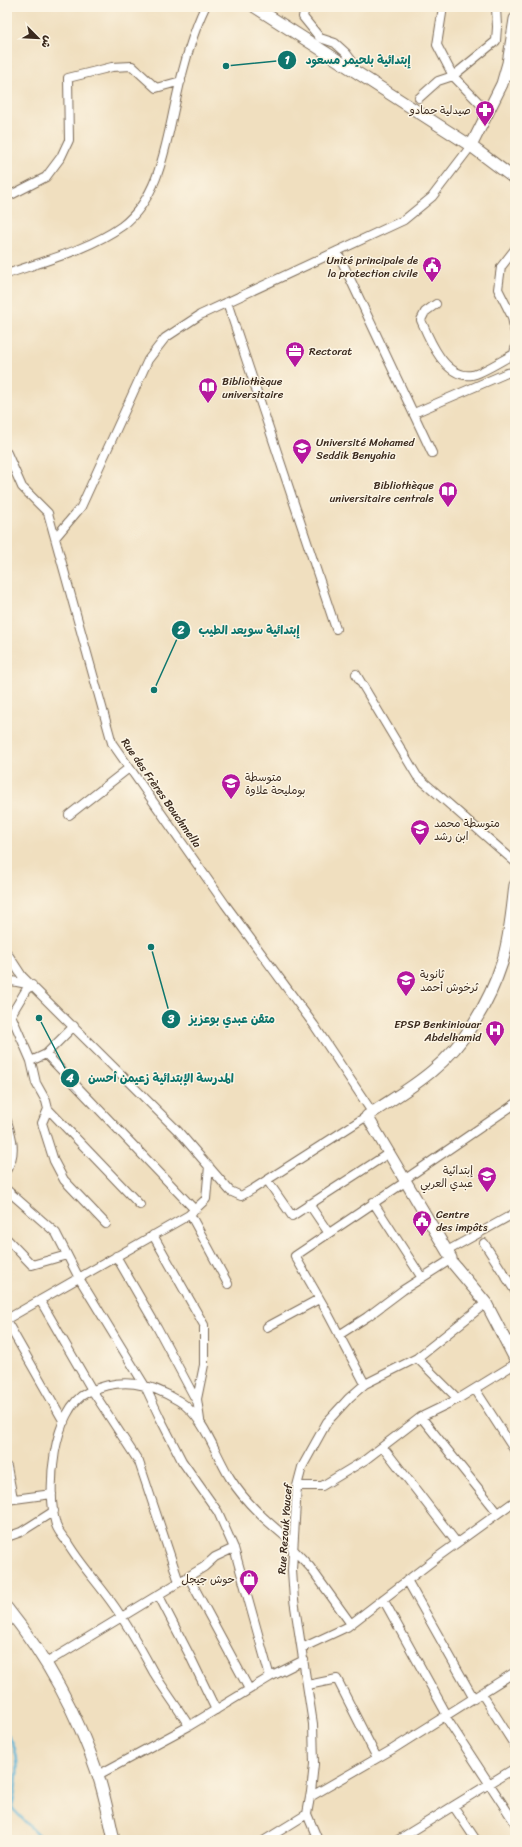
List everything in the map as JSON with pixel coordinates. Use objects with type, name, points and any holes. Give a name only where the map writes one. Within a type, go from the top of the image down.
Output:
[{"type":"main road","points":[[255,7],[513,174]]},
{"type":"main road","points":[[471,146],[510,76],[515,18]]},
{"type":"main road","points":[[515,885],[514,899],[502,962],[493,987],[472,1026],[453,1051],[434,1070],[412,1087],[370,1114],[388,1153],[449,1255],[486,1303],[510,1341],[515,1359]]},
{"type":"main road","points":[[7,1608],[46,1663],[76,1718],[98,1775],[114,1840]]},
{"type":"street","points":[[7,274],[93,242],[121,226],[137,211],[147,197],[157,175],[170,130],[192,38],[205,7]]},
{"type":"street","points":[[305,7],[303,17],[320,38],[335,43],[346,53],[352,61],[353,71]]},
{"type":"street","points":[[444,7],[437,45],[453,76],[489,113]]},
{"type":"street","points":[[419,98],[438,81],[453,76],[496,41],[498,27],[496,7]]},
{"type":"street","points":[[7,197],[46,177],[61,157],[69,140],[68,78],[112,67],[132,66],[156,88],[181,81]]},
{"type":"street","points":[[55,538],[81,507],[130,397],[156,349],[165,338],[183,324],[404,220],[420,208],[443,185],[471,146]]},
{"type":"street","points":[[515,250],[500,267],[498,289],[512,317],[515,333]]},
{"type":"street","points":[[337,251],[432,452]]},
{"type":"street","points":[[228,302],[336,629]]},
{"type":"street","points":[[436,304],[424,312],[421,320],[431,345],[442,360],[456,372],[472,375],[514,354],[515,348]]},
{"type":"street","points":[[414,413],[507,373],[515,372]]},
{"type":"street","name":"Rue des Frères Bouchmella","points":[[7,452],[22,487],[48,513],[112,743],[314,1024],[370,1114]]},
{"type":"street","points":[[356,674],[417,776],[515,862]]},
{"type":"street","points":[[69,815],[129,768]]},
{"type":"street","points":[[7,953],[22,976],[178,1131],[230,1191],[241,1196],[370,1114]]},
{"type":"street","points":[[7,980],[32,985]]},
{"type":"street","points":[[32,985],[26,990],[10,1015],[31,1061],[36,1083],[46,1101],[48,1109],[140,1205]]},
{"type":"street","points":[[31,1061],[46,1054],[74,1026]]},
{"type":"street","points":[[46,1054],[193,1212],[228,1284]]},
{"type":"street","points":[[365,1384],[319,1299],[294,1258],[298,1252],[405,1181],[515,1104]]},
{"type":"street","points":[[48,1109],[42,1123],[54,1161],[64,1180],[106,1224]]},
{"type":"street","points":[[7,1121],[14,1149],[7,1169]]},
{"type":"street","points":[[266,1180],[292,1216],[388,1153]]},
{"type":"street","points":[[64,1422],[7,1321],[40,1300],[193,1212],[206,1199],[209,1166]]},
{"type":"street","points":[[7,1190],[56,1233],[79,1278],[145,1386],[182,1461],[218,1512],[234,1548],[270,1677]]},
{"type":"street","points":[[373,1202],[422,1278]]},
{"type":"street","points":[[309,1204],[328,1232]]},
{"type":"street","points":[[339,1335],[422,1278],[449,1255],[514,1216]]},
{"type":"street","points":[[153,1236],[204,1326],[204,1365],[197,1399],[200,1424]]},
{"type":"street","points":[[7,1239],[32,1265],[67,1255]]},
{"type":"street","points":[[484,1243],[515,1291]]},
{"type":"street","points":[[116,1256],[197,1399]]},
{"type":"street","points":[[267,1327],[319,1299]]},
{"type":"street","points":[[40,1300],[92,1390],[138,1462],[179,1582]]},
{"type":"street","name":"Rue Rezouk Youcef","points":[[307,1814],[314,1764],[313,1744],[308,1685],[294,1600],[293,1546],[297,1486],[307,1456],[327,1422],[349,1398],[365,1384],[417,1358],[486,1303]]},
{"type":"street","points":[[417,1358],[458,1399]]},
{"type":"street","points":[[297,1486],[322,1486],[365,1460],[421,1417],[458,1399],[515,1364]]},
{"type":"street","points":[[189,1726],[154,1674],[122,1617],[76,1556],[57,1526],[52,1494],[54,1450],[64,1422],[76,1400],[92,1390],[121,1382],[145,1386],[168,1394],[190,1408],[230,1479],[264,1520],[293,1546],[351,1624]]},
{"type":"street","points":[[475,1389],[515,1452]]},
{"type":"street","points":[[190,1408],[197,1399]]},
{"type":"street","points":[[421,1417],[498,1513]]},
{"type":"street","points":[[383,1447],[457,1543]]},
{"type":"street","points":[[7,1467],[10,1499],[52,1494]]},
{"type":"street","points":[[302,1648],[351,1624],[515,1500]]},
{"type":"street","points":[[7,1537],[21,1532],[54,1511]]},
{"type":"street","points":[[46,1663],[158,1596],[204,1567],[215,1557],[234,1548]]},
{"type":"street","points":[[188,1576],[249,1689]]},
{"type":"street","points":[[408,1580],[474,1699]]},
{"type":"street","points":[[158,1596],[190,1656],[216,1710]]},
{"type":"street","points":[[383,1599],[446,1715],[489,1785],[515,1823]]},
{"type":"street","points":[[98,1775],[189,1726],[270,1677],[304,1660]]},
{"type":"street","points":[[310,1798],[474,1699],[515,1672]]},
{"type":"street","points":[[308,1685],[337,1679],[377,1758]]},
{"type":"street","points":[[482,1694],[515,1746]]},
{"type":"street","points":[[398,1840],[454,1807],[515,1768]]},
{"type":"street","points":[[454,1807],[476,1840]]},
{"type":"street","points":[[265,1840],[276,1837],[307,1814],[318,1840]]},
{"type":"waterway","points":[[7,1734],[16,1751],[17,1760],[17,1779],[12,1808],[43,1840]]},
{"type":"place","name":"إبتدائية بلحيمر مسعود","points":[[226,66]]},
{"type":"place","name":"صيدلية حمادو","points":[[485,127]]},
{"type":"place","name":"Unité principale de la protection civile","points":[[432,283]]},
{"type":"place","name":"Rectorat","points":[[295,368]]},
{"type":"place","name":"Bibliothèque universitaire","points":[[208,404]]},
{"type":"place","name":"Université Mohamed Seddik Benyahia","points":[[302,465]]},
{"type":"place","name":"Bibliothèque universitaire centrale","points":[[448,508]]},
{"type":"place","name":"إبتدائية سويعد الطيب","points":[[154,690]]},
{"type":"place","name":"متوسطة بومليحة علاوة","points":[[231,800]]},
{"type":"place","name":"متوسطة محمد ابن رشد","points":[[420,846]]},
{"type":"place","name":"متقن عبدي بوعزيز","points":[[151,947]]},
{"type":"place","name":"ثانوية ثرخوش أحمد","points":[[406,997]]},
{"type":"place","name":"المدرسة الإبتدائية زعيمن أحسن","points":[[39,1018]]},
{"type":"place","name":"EPSP Benkiniouar Abdelhamid","points":[[495,1047]]},
{"type":"place","name":"إبتدائية عبدي العربي","points":[[487,1193]]},
{"type":"place","name":"Centre des impôts","points":[[422,1237]]},
{"type":"place","name":"حوش جيجل","points":[[249,1596]]}]
